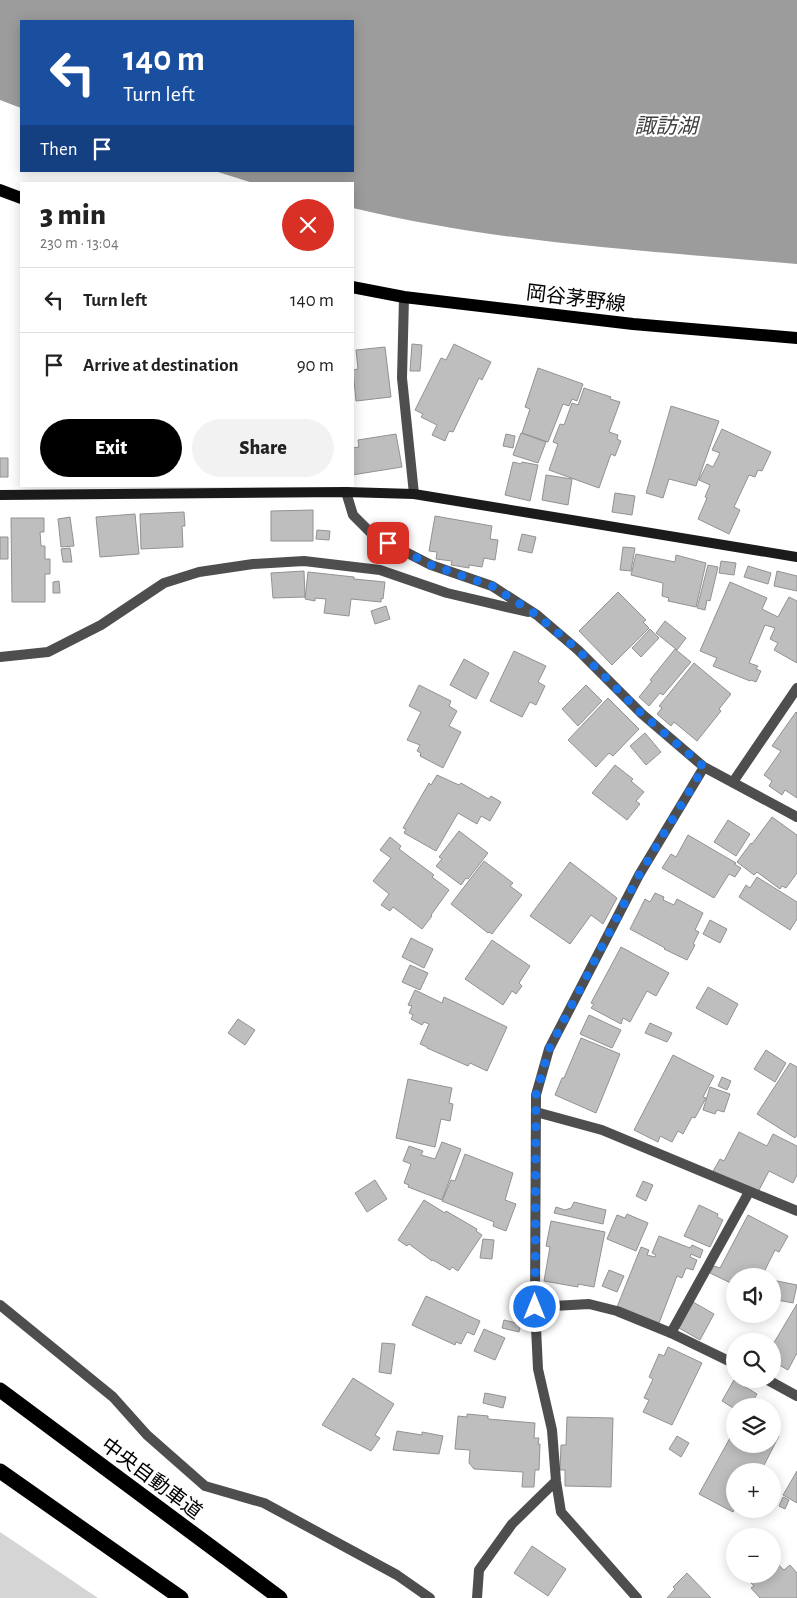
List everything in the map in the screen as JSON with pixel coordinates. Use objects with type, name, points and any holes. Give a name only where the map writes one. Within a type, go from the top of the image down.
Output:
[{"type":"highway","name":"中央自動車道","points":[[0,1390],[280,1598]]},
{"type":"highway","points":[[0,1471],[181,1598]]},
{"type":"main road","points":[[0,190],[20,198]]},
{"type":"main road","name":"岡谷茅野線","points":[[354,287],[404,297],[634,324],[797,338]]},
{"type":"street","points":[[404,297],[402,378],[414,494]]},
{"type":"street","points":[[346,492],[353,515],[374,536],[431,565],[492,586],[537,615],[578,650],[642,714],[704,767],[797,816]]},
{"type":"street","points":[[0,496],[346,492],[414,494],[797,558]]},
{"type":"street","points":[[0,657],[48,652],[101,625],[164,583],[199,572],[253,564],[304,561],[380,570],[447,593],[537,615]]},
{"type":"street","points":[[733,782],[797,688]]},
{"type":"street","points":[[637,1598],[561,1512],[556,1481],[552,1430],[538,1369],[535,1307],[536,1095],[549,1049],[639,875],[704,767]]},
{"type":"street","points":[[536,1112],[602,1130],[749,1192],[797,1210]]},
{"type":"street","points":[[671,1333],[749,1192]]},
{"type":"street","points":[[535,1307],[589,1304],[617,1310],[726,1360]]},
{"type":"street","points":[[0,1305],[114,1396],[147,1435],[205,1486],[264,1504],[397,1576],[430,1598]]},
{"type":"street","points":[[781,1387],[797,1396]]},
{"type":"street","points":[[477,1598],[479,1570],[512,1524],[556,1481]]},
{"type":"shaded area","points":[[0,1532],[98,1598],[0,1598]]},
{"type":"water","name":"諏訪湖","points":[[0,0],[797,0],[797,264],[629,250],[463,230],[354,208],[354,182],[250,182],[218,172],[354,172],[354,20],[20,20],[20,108],[0,100]]},
{"type":"building","points":[[412,344],[422,345],[420,371],[410,371]]},
{"type":"building","points":[[454,344],[491,362],[482,380],[479,378],[453,432],[449,431],[445,441],[432,435],[437,425],[421,417],[423,414],[415,410],[441,358],[446,360]]},
{"type":"building","points":[[385,347],[391,397],[356,401],[354,370],[358,369],[356,350]]},
{"type":"building","points":[[538,368],[583,384],[577,401],[572,399],[569,406],[563,404],[548,442],[522,433],[530,409],[525,407]]},
{"type":"building","points":[[584,388],[620,402],[609,432],[618,435],[617,439],[621,441],[615,456],[611,454],[599,488],[549,470],[558,444],[553,442],[560,424],[564,425],[572,403],[578,405]]},
{"type":"building","points":[[671,406],[719,421],[696,486],[669,479],[663,498],[646,493]]},
{"type":"building","points":[[722,429],[771,452],[762,471],[758,470],[755,477],[749,475],[734,507],[740,510],[729,534],[698,519],[710,485],[699,480],[707,464],[713,467],[720,453],[712,450]]},
{"type":"building","points":[[521,433],[546,442],[538,463],[513,455]]},
{"type":"building","points":[[396,434],[402,467],[354,475],[354,448],[359,447],[358,440]]},
{"type":"building","points":[[506,434],[515,436],[513,448],[503,446]]},
{"type":"building","points":[[0,458],[8,458],[8,477],[0,477]]},
{"type":"building","points":[[513,462],[538,465],[530,501],[505,495]]},
{"type":"building","points":[[546,475],[572,479],[568,505],[542,500]]},
{"type":"building","points":[[615,493],[635,496],[632,515],[612,512]]},
{"type":"building","points":[[313,510],[313,541],[271,541],[271,511]]},
{"type":"building","points":[[184,512],[185,526],[182,526],[183,547],[141,549],[140,514]]},
{"type":"building","points":[[135,514],[139,554],[100,557],[96,517]]},
{"type":"building","points":[[435,516],[492,526],[490,539],[498,540],[495,560],[484,558],[482,567],[469,565],[469,568],[451,565],[452,561],[436,559],[437,552],[429,551]]},
{"type":"building","points":[[70,517],[74,546],[61,547],[58,519]]},
{"type":"building","points":[[11,518],[44,518],[44,532],[40,532],[41,546],[45,546],[45,559],[50,559],[50,574],[45,574],[45,602],[12,602]]},
{"type":"building","points":[[317,530],[330,531],[329,540],[316,539]]},
{"type":"building","points":[[522,534],[536,537],[532,553],[518,550]]},
{"type":"building","points":[[0,537],[8,537],[8,559],[0,559]]},
{"type":"building","points":[[623,547],[635,548],[631,571],[620,570]]},
{"type":"building","points":[[70,548],[72,562],[63,562],[61,549]]},
{"type":"building","points":[[636,554],[675,562],[676,555],[706,563],[696,607],[668,601],[669,598],[662,596],[663,583],[631,575]]},
{"type":"building","points":[[721,561],[736,563],[734,575],[719,573]]},
{"type":"building","points":[[708,565],[718,567],[710,601],[707,600],[705,610],[697,608]]},
{"type":"building","points":[[748,566],[771,573],[768,584],[744,577]]},
{"type":"building","points":[[304,571],[305,597],[273,598],[271,573]]},
{"type":"building","points":[[777,571],[797,576],[797,591],[774,586]]},
{"type":"building","points":[[308,572],[385,582],[383,599],[381,598],[381,602],[351,599],[349,616],[324,613],[326,599],[315,598],[315,601],[305,599]]},
{"type":"building","points":[[59,581],[60,593],[53,593],[53,582]]},
{"type":"building","points":[[730,582],[767,598],[762,609],[778,617],[789,597],[797,601],[797,663],[774,650],[778,643],[770,639],[775,628],[765,625],[749,663],[758,666],[756,669],[761,671],[756,682],[713,666],[717,658],[700,651]]},
{"type":"building","points":[[618,592],[646,620],[643,622],[649,628],[612,665],[579,631]]},
{"type":"building","points":[[386,606],[390,619],[375,624],[371,611]]},
{"type":"building","points":[[665,621],[686,638],[677,650],[656,633]]},
{"type":"building","points":[[650,629],[659,638],[641,657],[632,648]]},
{"type":"building","points":[[675,649],[691,662],[663,695],[660,693],[649,706],[639,697]]},
{"type":"building","points":[[514,651],[546,666],[538,682],[545,686],[536,705],[530,702],[522,717],[490,701]]},
{"type":"building","points":[[464,659],[489,673],[476,699],[450,685]]},
{"type":"building","points":[[694,663],[731,694],[719,709],[721,711],[697,741],[674,722],[671,726],[657,714],[662,708],[659,706]]},
{"type":"building","points":[[419,685],[451,701],[449,706],[457,711],[449,726],[461,732],[443,768],[420,756],[421,753],[417,751],[420,745],[407,740],[421,712],[409,706]]},
{"type":"building","points":[[586,685],[602,701],[578,726],[562,709]]},
{"type":"building","points":[[608,698],[639,729],[613,756],[609,753],[596,767],[568,740]]},
{"type":"building","points":[[796,712],[797,798],[785,790],[782,795],[769,786],[772,781],[764,775],[781,751],[772,746]]},
{"type":"building","points":[[645,733],[661,752],[646,765],[630,746]]},
{"type":"building","points":[[615,765],[633,779],[631,781],[644,792],[636,801],[640,804],[627,820],[592,793]]},
{"type":"building","points":[[437,775],[459,785],[461,783],[489,799],[491,796],[501,802],[490,821],[481,816],[477,824],[458,813],[436,851],[404,833],[406,829],[403,828],[429,783],[431,785]]},
{"type":"building","points":[[772,817],[797,835],[797,873],[786,888],[782,886],[780,889],[757,872],[754,875],[737,862]]},
{"type":"building","points":[[728,820],[750,834],[736,856],[714,842]]},
{"type":"building","points":[[459,831],[488,853],[461,885],[436,866],[442,859],[439,857]]},
{"type":"building","points":[[688,835],[736,863],[734,864],[741,868],[735,877],[729,874],[714,898],[662,868],[671,854],[676,857]]},
{"type":"building","points":[[390,837],[401,846],[399,849],[434,875],[432,877],[449,890],[422,929],[393,907],[390,911],[381,905],[389,894],[373,881],[391,858],[380,850]]},
{"type":"building","points":[[484,861],[513,883],[510,886],[522,895],[492,934],[488,933],[451,904]]},
{"type":"building","points":[[570,862],[617,898],[603,924],[591,915],[570,944],[530,916]]},
{"type":"building","points":[[757,877],[797,902],[797,919],[790,930],[739,897],[746,885],[750,888]]},
{"type":"building","points":[[655,893],[664,897],[663,900],[674,905],[677,899],[703,913],[695,930],[699,932],[693,944],[695,945],[687,960],[630,929],[645,899],[650,902]]},
{"type":"building","points":[[710,920],[727,929],[720,943],[703,934]]},
{"type":"building","points":[[411,938],[433,949],[424,968],[402,957]]},
{"type":"building","points":[[492,940],[530,966],[519,983],[522,986],[516,994],[512,991],[503,1005],[465,979]]},
{"type":"building","points":[[621,947],[669,973],[656,996],[647,991],[630,1022],[623,1018],[621,1024],[591,1008],[594,1004],[591,1003]]},
{"type":"building","points":[[410,965],[428,973],[420,990],[402,982]]},
{"type":"building","points":[[708,987],[738,1004],[727,1025],[696,1008]]},
{"type":"building","points":[[415,990],[442,1003],[444,997],[507,1027],[487,1071],[470,1063],[468,1066],[420,1044],[429,1024],[424,1022],[422,1025],[411,1019],[413,1015],[409,1013],[412,1006],[408,1005]]},
{"type":"building","points":[[589,1015],[621,1030],[612,1048],[580,1034]]},
{"type":"building","points":[[238,1019],[255,1030],[245,1045],[228,1033]]},
{"type":"building","points":[[650,1023],[672,1033],[667,1042],[645,1033]]},
{"type":"building","points":[[581,1038],[620,1054],[596,1113],[555,1095]]},
{"type":"building","points":[[766,1050],[786,1063],[775,1082],[754,1069]]},
{"type":"building","points":[[673,1055],[714,1076],[703,1097],[706,1098],[695,1118],[692,1117],[683,1134],[678,1131],[672,1142],[660,1136],[658,1142],[634,1130]]},
{"type":"building","points":[[790,1063],[797,1067],[797,1135],[795,1138],[757,1114]]},
{"type":"building","points":[[722,1077],[731,1081],[727,1090],[718,1086]]},
{"type":"building","points":[[408,1079],[452,1088],[449,1103],[453,1104],[450,1121],[441,1119],[435,1147],[396,1138]]},
{"type":"building","points":[[710,1087],[730,1094],[724,1112],[717,1110],[715,1114],[703,1110]]},
{"type":"building","points":[[739,1132],[767,1146],[773,1134],[797,1146],[797,1175],[793,1183],[769,1171],[757,1194],[712,1173],[720,1159],[724,1161]]},
{"type":"building","points":[[442,1142],[461,1149],[442,1200],[408,1187],[409,1185],[404,1183],[411,1164],[403,1161],[409,1146],[423,1151],[421,1155],[435,1159]]},
{"type":"building","points":[[465,1154],[513,1173],[505,1200],[516,1204],[506,1231],[493,1226],[494,1222],[442,1201],[451,1180],[455,1181]]},
{"type":"building","points":[[375,1180],[387,1199],[367,1212],[355,1193]]},
{"type":"building","points":[[643,1181],[653,1185],[646,1201],[636,1196]]},
{"type":"building","points":[[424,1200],[477,1229],[476,1231],[482,1235],[458,1271],[452,1267],[450,1270],[432,1261],[409,1244],[407,1246],[398,1240]]},
{"type":"building","points":[[574,1202],[606,1210],[603,1224],[554,1213],[556,1207],[565,1210],[571,1208]]},
{"type":"building","points":[[699,1205],[718,1214],[717,1217],[723,1220],[710,1247],[684,1236]]},
{"type":"building","points":[[627,1214],[648,1223],[636,1251],[607,1239],[617,1215],[625,1218]]},
{"type":"building","points":[[748,1215],[788,1236],[779,1252],[775,1250],[766,1268],[726,1268],[726,1281],[710,1273],[714,1266],[720,1268]]},
{"type":"building","points":[[551,1221],[605,1232],[594,1287],[578,1284],[578,1287],[544,1281],[550,1247],[546,1246]]},
{"type":"building","points":[[659,1236],[690,1248],[692,1245],[703,1250],[700,1258],[691,1254],[690,1257],[697,1260],[693,1270],[686,1268],[682,1278],[677,1276],[659,1323],[617,1307],[641,1247],[649,1250],[647,1255],[655,1257],[656,1255],[652,1253]]},
{"type":"building","points":[[483,1239],[494,1240],[492,1259],[480,1258]]},
{"type":"building","points":[[609,1270],[624,1276],[617,1292],[602,1286]]},
{"type":"building","points":[[781,1282],[797,1285],[793,1303],[781,1301]]},
{"type":"building","points":[[426,1296],[480,1321],[474,1335],[467,1332],[461,1344],[456,1342],[455,1345],[412,1325]]},
{"type":"building","points":[[693,1302],[714,1314],[700,1340],[679,1328]]},
{"type":"building","points":[[797,1304],[797,1353],[788,1370],[781,1366],[780,1333]]},
{"type":"building","points":[[504,1320],[521,1324],[519,1332],[502,1328]]},
{"type":"building","points":[[484,1329],[505,1338],[495,1360],[474,1351]]},
{"type":"building","points":[[382,1343],[395,1344],[391,1374],[379,1372]]},
{"type":"building","points":[[668,1347],[702,1363],[672,1425],[643,1412],[649,1400],[644,1398],[653,1379],[649,1377],[659,1354],[664,1356]]},
{"type":"building","points":[[353,1378],[394,1404],[375,1435],[380,1438],[371,1451],[322,1425]]},
{"type":"building","points":[[729,1388],[747,1388],[757,1394],[755,1398],[726,1398],[726,1403],[722,1401]]},
{"type":"building","points":[[485,1393],[506,1397],[503,1408],[483,1403]]},
{"type":"building","points":[[467,1414],[488,1416],[488,1419],[535,1423],[534,1438],[539,1438],[538,1444],[540,1444],[539,1470],[535,1470],[534,1487],[522,1487],[523,1472],[474,1469],[469,1463],[470,1450],[455,1449],[458,1416],[467,1417]]},
{"type":"building","points":[[567,1417],[613,1418],[611,1487],[565,1486],[565,1470],[560,1470],[561,1445],[566,1445]]},
{"type":"building","points":[[397,1431],[422,1435],[422,1432],[443,1436],[439,1454],[393,1450]]},
{"type":"building","points":[[677,1436],[689,1443],[681,1457],[669,1449]]},
{"type":"building","points":[[726,1445],[726,1453],[770,1453],[765,1463],[726,1463],[726,1508],[699,1494]]},
{"type":"building","points":[[797,1471],[797,1503],[783,1495]]},
{"type":"building","points":[[783,1497],[789,1500],[785,1509],[781,1507]]},
{"type":"building","points":[[532,1546],[566,1569],[548,1596],[514,1573]]},
{"type":"building","points":[[790,1565],[797,1573],[797,1598],[760,1598],[751,1588],[754,1586],[751,1583],[781,1583],[781,1567],[784,1570]]},
{"type":"building","points":[[687,1573],[711,1598],[667,1598],[675,1589],[673,1587]]},
{"type":"route","points":[[388,543],[431,565],[492,586],[537,615],[578,650],[642,714],[704,767],[639,875],[549,1049],[536,1095],[535,1307]]}]
